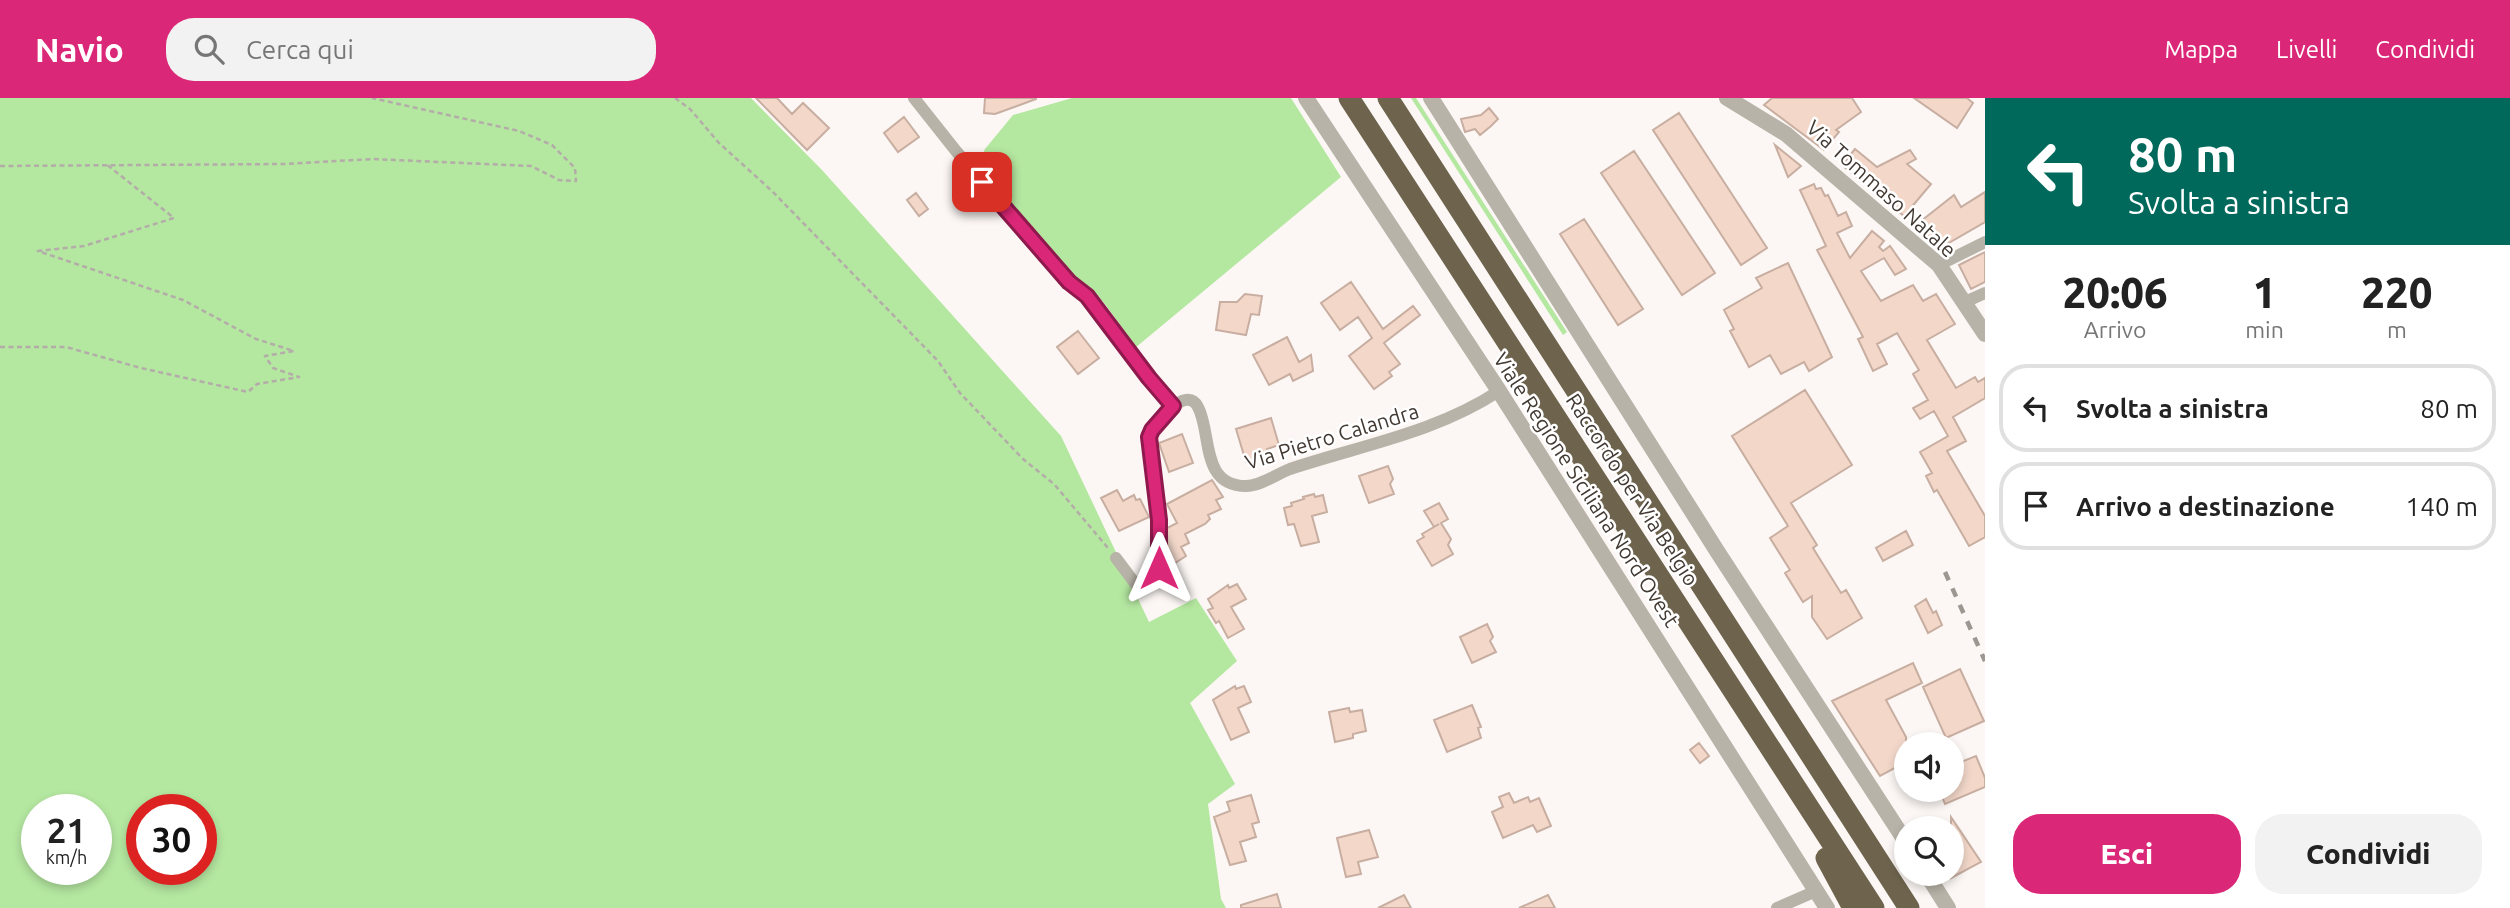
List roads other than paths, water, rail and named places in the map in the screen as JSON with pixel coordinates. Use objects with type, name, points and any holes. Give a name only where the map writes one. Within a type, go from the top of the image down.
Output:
[{"type":"highway","name":"Raccordo per Via Belgio","points":[[1349,98],[1874,908]]},
{"type":"highway","name":"Raccordo per Via Belgio","points":[[1388,98],[1909,908]]},
{"type":"highway","points":[[1565,433],[1646,575],[1811,832],[1853,908]]},
{"type":"street","points":[[914,98],[1069,282],[1087,296],[1173,406],[1149,437],[1159,520],[1155,582],[1142,588],[1137,586],[1116,558]]},
{"type":"street","name":"Viale Regione Siciliana Nord Ovest","points":[[1306,98],[1499,391],[1827,908]]},
{"type":"street","points":[[1431,98],[1709,539],[1894,824]]},
{"type":"street","name":"Via Tommaso Natale","points":[[1727,98],[1786,134],[1939,265],[1985,334]]},
{"type":"street","points":[[1939,265],[1985,242]]},
{"type":"street","points":[[1965,302],[1985,293]]},
{"type":"street","name":"Via Pietro Calandra","points":[[1173,406],[1186,401],[1196,403],[1213,465],[1228,481],[1244,486],[1290,469],[1433,426],[1476,406],[1499,391]]},
{"type":"street","points":[[1934,886],[1948,908]]},
{"type":"street","points":[[1777,908],[1816,891]]},
{"type":"railway","points":[[1945,572],[1985,661]]}]
